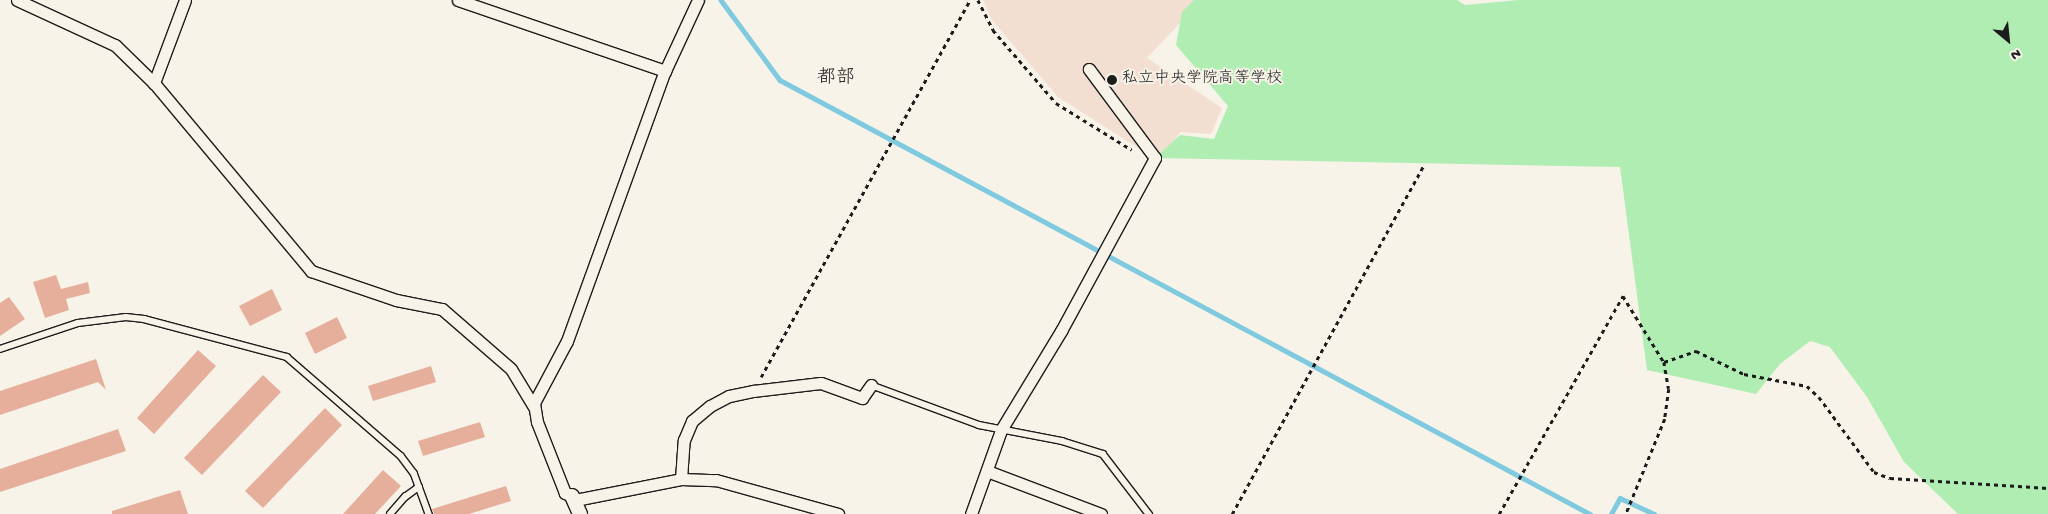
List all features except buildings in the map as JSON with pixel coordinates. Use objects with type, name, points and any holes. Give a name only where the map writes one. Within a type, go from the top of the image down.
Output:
[{"type":"street","points":[[17,0],[114,45],[130,56],[311,271],[396,300],[442,308],[511,369],[534,406],[565,493],[573,498],[580,514]]},
{"type":"street","points":[[154,83],[185,0]]},
{"type":"street","points":[[458,0],[665,71]]},
{"type":"street","points":[[534,406],[567,341],[665,71],[698,0]]},
{"type":"street","points":[[971,514],[1001,430],[1061,331],[1155,158],[1089,69]]},
{"type":"street","points":[[681,479],[684,440],[692,421],[710,406],[729,396],[753,391],[821,384],[862,398],[870,385]]},
{"type":"street","points":[[987,471],[1101,514]]},
{"type":"street","points":[[573,498],[681,479],[716,480],[838,514]]},
{"type":"lane","points":[[0,350],[78,323],[126,317],[144,319],[288,357],[402,456],[419,487],[429,514]]},
{"type":"lane","points":[[870,385],[1001,430],[1062,441],[1103,454],[1149,514]]},
{"type":"lane","points":[[390,514],[405,497],[419,487]]},
{"type":"path","points":[[753,391],[970,0]]},
{"type":"path","points":[[978,0],[993,30],[1056,103],[1153,163]]},
{"type":"path","points":[[1232,514],[1423,166]]},
{"type":"path","points":[[1499,514],[1623,296],[1664,362],[1669,389],[1665,420],[1642,480],[1626,514]]},
{"type":"path","points":[[1664,362],[1696,352],[1704,353],[1744,374],[1807,386],[1819,397],[1874,472],[1890,478],[2048,488]]},
{"type":"shaded area","name":"私立中央学院高等学校","points":[[983,0],[1202,0],[1147,58],[1222,108],[1211,134],[1180,132],[1160,162],[1058,97],[992,20]]},
{"type":"green space","points":[[1194,0],[1457,0],[1465,5],[1519,0],[2048,0],[2048,514],[1958,514],[1904,462],[1867,397],[1830,347],[1810,341],[1780,364],[1756,394],[1647,370],[1620,167],[1155,158],[1180,135],[1214,139],[1228,106],[1176,45],[1182,12]]},
{"type":"waterway","points":[[721,0],[780,80],[1590,514]]},
{"type":"waterway","points":[[1611,514],[1620,498],[1655,514]]},
{"type":"place","name":"私立中央学院高等学校","points":[[1112,80]]},
{"type":"district","name":"都部","points":[[836,79]]}]
